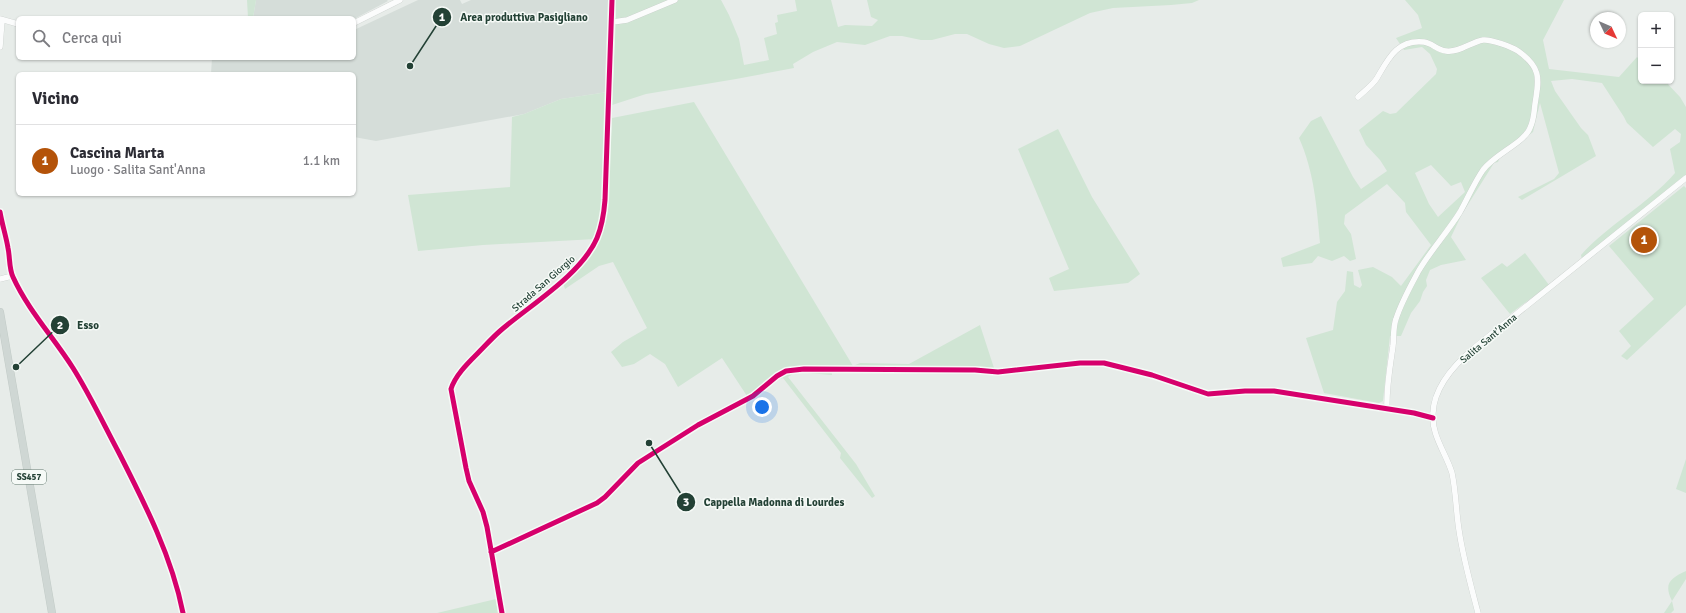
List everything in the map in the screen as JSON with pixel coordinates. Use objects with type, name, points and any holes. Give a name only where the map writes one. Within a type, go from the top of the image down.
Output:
[{"type":"main road","name":"SS457","points":[[0,312],[52,613]]},
{"type":"street","points":[[356,23],[400,0]]},
{"type":"street","name":"Strada San Giorgio","points":[[502,613],[483,512],[469,481],[451,389],[455,379],[491,340],[544,297],[579,265],[597,239],[603,222],[606,200],[613,22],[612,0]]},
{"type":"street","points":[[613,22],[627,20],[675,0]]},
{"type":"street","points":[[0,47],[1,19],[16,23]]},
{"type":"street","points":[[1358,97],[1371,86],[1378,77],[1379,72],[1394,52],[1409,43],[1418,42],[1431,44],[1440,50],[1447,52],[1457,50],[1483,40],[1490,40],[1517,51],[1534,68],[1539,80],[1532,122],[1528,133],[1492,159],[1483,170],[1459,213],[1419,271],[1397,317],[1387,396],[1387,409]]},
{"type":"street","name":"Salita Sant'Anna","points":[[1478,613],[1459,530],[1452,474],[1436,435],[1433,418],[1435,400],[1440,388],[1447,376],[1462,358],[1686,178]]},
{"type":"street","points":[[0,212],[8,246],[12,276],[26,302],[50,334]]},
{"type":"street","points":[[0,279],[12,276]]},
{"type":"street","points":[[491,552],[597,503],[605,497],[638,463],[698,425],[753,396],[786,370],[975,370],[998,372],[1080,363],[1104,363],[1152,375],[1208,394],[1245,391],[1274,391],[1326,398],[1414,413],[1433,418]]},
{"type":"shaded area","points":[[256,0],[388,1],[356,18],[356,16],[253,16]]},
{"type":"shaded area","points":[[418,0],[460,0],[462,4],[471,0],[608,0],[608,92],[561,99],[524,114],[376,141],[356,137],[356,72],[211,72],[212,60],[356,60],[356,29]]},
{"type":"green space","points":[[247,0],[256,0],[253,16],[248,16]]},
{"type":"green space","points":[[615,0],[721,0],[739,39],[744,65],[769,60],[764,38],[777,34],[775,23],[778,22],[777,15],[797,11],[795,0],[831,0],[838,27],[845,25],[872,26],[878,20],[871,17],[867,0],[1199,0],[1192,3],[1171,5],[1113,8],[1090,13],[1020,46],[1004,48],[989,44],[967,34],[955,34],[932,40],[890,36],[865,45],[837,42],[813,52],[793,64],[794,68],[646,94],[612,105],[616,17]]},
{"type":"green space","points":[[1405,0],[1564,0],[1543,40],[1549,69],[1619,77],[1637,57],[1638,84],[1668,84],[1680,97],[1686,107],[1686,175],[1582,260],[1581,255],[1592,244],[1653,195],[1675,173],[1670,149],[1680,142],[1681,134],[1675,129],[1653,147],[1627,123],[1602,83],[1572,79],[1551,81],[1555,91],[1581,128],[1588,135],[1596,156],[1522,200],[1518,197],[1554,179],[1559,173],[1540,103],[1533,132],[1500,157],[1498,162],[1494,163],[1462,214],[1451,237],[1466,260],[1441,265],[1430,270],[1426,280],[1427,286],[1420,301],[1411,313],[1401,336],[1390,336],[1383,401],[1379,403],[1324,393],[1306,338],[1333,330],[1337,302],[1345,291],[1347,271],[1353,272],[1354,285],[1360,288],[1362,285],[1358,270],[1373,267],[1392,277],[1401,286],[1431,245],[1406,212],[1405,203],[1387,184],[1345,215],[1344,224],[1351,234],[1356,259],[1350,261],[1344,256],[1332,261],[1318,256],[1312,263],[1283,267],[1281,258],[1320,243],[1316,203],[1311,176],[1299,138],[1311,121],[1321,116],[1353,177],[1361,189],[1387,171],[1380,160],[1366,145],[1359,130],[1383,111],[1390,114],[1396,113],[1436,74],[1437,69],[1430,54],[1422,47],[1404,50],[1396,38],[1422,28],[1418,15]],"holes":[[[1431,165],[1451,186],[1461,182],[1465,192],[1438,217],[1429,204],[1415,173]]]},
{"type":"green space","points":[[608,92],[604,200],[596,239],[483,245],[418,251],[408,195],[510,187],[512,117],[524,114],[561,99]]},
{"type":"green space","points":[[694,102],[853,366],[860,363],[909,364],[980,325],[994,368],[831,368],[832,375],[796,372],[788,377],[856,464],[875,496],[872,498],[840,458],[841,453],[783,378],[775,381],[749,403],[747,396],[722,358],[678,387],[665,364],[650,354],[634,364],[622,367],[611,352],[623,342],[647,328],[613,262],[599,266],[565,289],[563,283],[591,252],[604,224],[607,212],[612,118]]},
{"type":"green space","points":[[1058,129],[1092,197],[1140,274],[1128,283],[1054,291],[1049,278],[1069,269],[1018,149]]},
{"type":"green space","points":[[1684,186],[1686,188],[1686,305],[1627,360],[1621,356],[1631,346],[1619,331],[1654,299],[1609,246]]},
{"type":"green space","points":[[1525,253],[1549,285],[1510,314],[1481,278],[1502,263],[1507,267]]},
{"type":"green space","points":[[1686,459],[1686,493],[1676,489]]},
{"type":"green space","points":[[1686,571],[1686,579],[1672,601],[1668,590],[1670,582],[1676,576]]},
{"type":"green space","points":[[496,599],[498,613],[437,613]]},
{"type":"green space","points":[[1672,601],[1674,610],[1671,613],[1664,613]]},
{"type":"cycle path","points":[[502,613],[487,527],[483,512],[469,481],[451,389],[458,375],[469,362],[500,331],[567,277],[589,252],[597,238],[605,200],[612,0]]},
{"type":"cycle path","points":[[0,212],[13,277],[26,301],[79,378],[129,472],[165,551],[183,613]]},
{"type":"cycle path","points":[[491,552],[597,503],[605,497],[638,463],[698,425],[753,396],[777,376],[786,371],[804,369],[975,370],[998,372],[1080,363],[1104,363],[1152,375],[1208,394],[1245,391],[1274,391],[1414,413],[1433,418]]},
{"type":"place","name":"Area produttiva Pasigliano","points":[[410,66]]},
{"type":"place","name":"Cascina Marta","points":[[1644,240]]},
{"type":"place","name":"Esso","points":[[16,367]]},
{"type":"place","name":"Cappella Madonna di Lourdes","points":[[649,443]]}]
